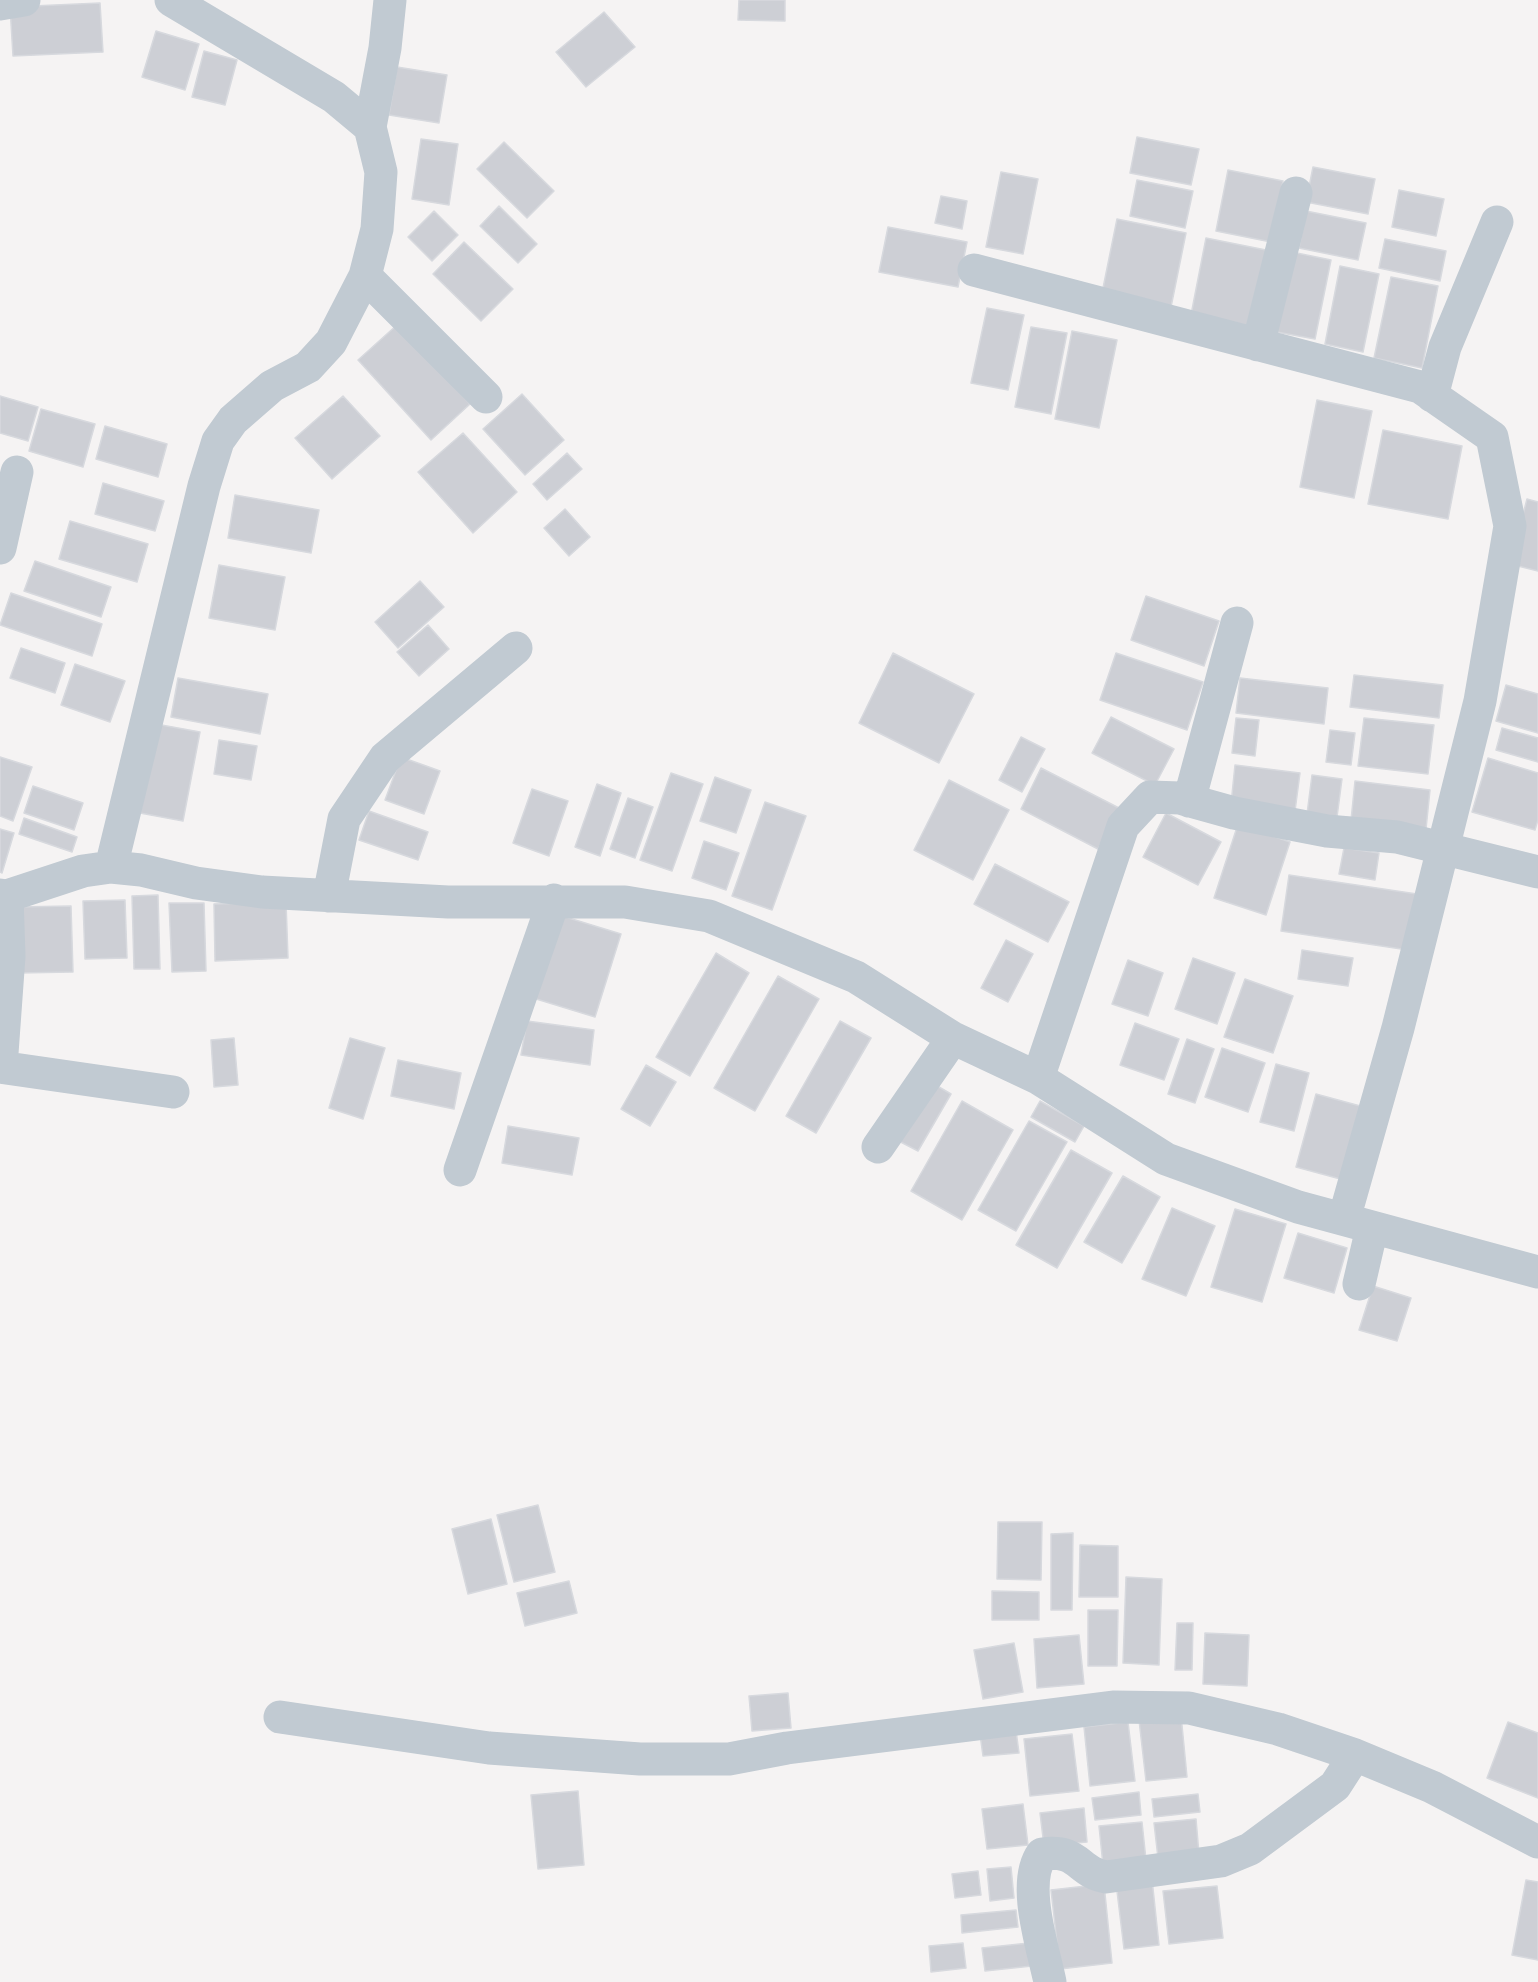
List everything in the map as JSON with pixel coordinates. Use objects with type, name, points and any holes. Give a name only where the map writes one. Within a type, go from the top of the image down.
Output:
[{"type":"street","points":[[0,4],[24,0]]},
{"type":"street","points":[[171,0],[253,51],[334,97],[370,128]]},
{"type":"street","points":[[111,867],[204,486],[218,441],[233,420],[272,386],[308,367],[331,342],[365,276],[377,229],[381,172],[370,128],[385,48],[390,0]]},
{"type":"street","points":[[1258,345],[1296,193]]},
{"type":"street","points":[[1432,396],[1445,347],[1497,222]]},
{"type":"street","points":[[974,270],[1420,387],[1492,437],[1510,526],[1480,701],[1358,1223],[1359,1284]]},
{"type":"street","points":[[365,276],[486,397]]},
{"type":"street","points":[[0,548],[17,472]]},
{"type":"street","points":[[1190,801],[1237,623]]},
{"type":"street","points":[[329,896],[344,819],[385,758],[516,648]]},
{"type":"street","points":[[1038,1078],[1123,826],[1150,797],[1190,801],[1234,813],[1328,831],[1397,837],[1538,872]]},
{"type":"street","points":[[173,1092],[1,1067],[9,956],[4,896],[83,871],[111,867],[141,870],[196,883],[262,892],[448,902],[554,900],[626,902],[709,916],[856,977],[954,1038],[1038,1078],[1166,1159],[1298,1207],[1538,1272]]},
{"type":"street","points":[[460,1170],[554,900]]},
{"type":"street","points":[[878,1147],[954,1038]]},
{"type":"street","points":[[280,1717],[489,1748],[639,1759],[729,1759],[787,1748],[1113,1707],[1189,1708],[1278,1729],[1355,1755],[1432,1787],[1538,1842]]},
{"type":"street","points":[[1050,1982],[1038,1927],[1032,1878],[1035,1863],[1042,1854],[1059,1852],[1065,1854],[1096,1875],[1106,1877],[1221,1861],[1250,1849],[1335,1786],[1355,1755]]},
{"type":"building","points":[[739,0],[785,0],[785,21],[738,20]]},
{"type":"building","points":[[100,3],[103,52],[13,56],[10,7]]},
{"type":"building","points":[[604,12],[635,47],[586,87],[556,52]]},
{"type":"building","points":[[156,31],[199,44],[185,90],[142,77]]},
{"type":"building","points":[[204,51],[237,60],[225,105],[192,97]]},
{"type":"building","points":[[397,67],[447,75],[439,123],[389,115]]},
{"type":"building","points":[[1137,137],[1199,149],[1191,185],[1130,173]]},
{"type":"building","points":[[421,139],[458,144],[449,205],[412,199]]},
{"type":"building","points":[[504,142],[554,191],[527,218],[477,169]]},
{"type":"building","points":[[1313,167],[1375,179],[1368,214],[1306,202]]},
{"type":"building","points":[[1228,170],[1283,181],[1271,242],[1216,231]]},
{"type":"building","points":[[1001,172],[1038,179],[1023,254],[986,247]]},
{"type":"building","points":[[1137,180],[1193,191],[1185,228],[1130,216]]},
{"type":"building","points":[[1399,190],[1444,199],[1436,236],[1392,227]]},
{"type":"building","points":[[941,196],[967,201],[962,229],[935,223]]},
{"type":"building","points":[[499,206],[537,244],[518,263],[480,226]]},
{"type":"building","points":[[434,211],[458,235],[432,261],[408,237]]},
{"type":"building","points":[[1306,211],[1366,223],[1358,260],[1299,248]]},
{"type":"building","points":[[1117,219],[1186,233],[1170,312],[1101,298]]},
{"type":"building","points":[[888,227],[967,242],[958,287],[879,272]]},
{"type":"building","points":[[1206,238],[1271,251],[1254,333],[1190,320]]},
{"type":"building","points":[[1385,239],[1446,251],[1440,281],[1379,268]]},
{"type":"building","points":[[464,242],[513,289],[481,321],[433,274]]},
{"type":"building","points":[[1287,251],[1331,260],[1315,339],[1271,331]]},
{"type":"building","points":[[1340,266],[1379,274],[1363,352],[1325,344]]},
{"type":"building","points":[[1391,277],[1438,286],[1422,368],[1374,358]]},
{"type":"building","points":[[987,308],[1024,315],[1008,390],[971,383]]},
{"type":"building","points":[[398,324],[470,404],[431,440],[358,360]]},
{"type":"building","points":[[1031,327],[1067,333],[1051,414],[1015,407]]},
{"type":"building","points":[[1072,331],[1117,340],[1099,428],[1055,419]]},
{"type":"building","points":[[522,394],[564,440],[525,475],[483,429]]},
{"type":"building","points":[[0,396],[38,407],[28,441],[0,433]]},
{"type":"building","points":[[343,396],[380,436],[332,479],[295,438]]},
{"type":"building","points":[[1317,400],[1372,411],[1354,498],[1300,487]]},
{"type":"building","points":[[41,409],[95,424],[83,467],[29,451]]},
{"type":"building","points":[[105,426],[167,444],[158,477],[96,459]]},
{"type":"building","points":[[1383,430],[1462,446],[1448,519],[1368,504]]},
{"type":"building","points":[[463,433],[517,492],[473,533],[418,472]]},
{"type":"building","points":[[567,453],[582,469],[547,500],[533,484]]},
{"type":"building","points":[[103,483],[164,501],[155,531],[95,514]]},
{"type":"building","points":[[235,495],[319,510],[311,553],[228,538]]},
{"type":"building","points":[[1527,499],[1538,502],[1538,571],[1510,564]]},
{"type":"building","points":[[565,509],[590,537],[569,556],[544,528]]},
{"type":"building","points":[[70,521],[148,544],[137,582],[59,559]]},
{"type":"building","points":[[35,561],[111,587],[101,617],[24,591]]},
{"type":"building","points":[[219,565],[285,577],[275,630],[209,618]]},
{"type":"building","points":[[420,581],[444,607],[398,648],[375,622]]},
{"type":"building","points":[[11,593],[102,624],[92,656],[0,625]]},
{"type":"building","points":[[1146,596],[1219,621],[1204,666],[1131,640]]},
{"type":"building","points":[[428,625],[449,649],[419,676],[397,652]]},
{"type":"building","points":[[21,648],[65,663],[55,693],[10,678]]},
{"type":"building","points":[[893,653],[974,694],[939,763],[859,723]]},
{"type":"building","points":[[1116,653],[1203,682],[1187,730],[1100,700]]},
{"type":"building","points":[[75,664],[125,681],[110,722],[61,705]]},
{"type":"building","points":[[1354,675],[1443,685],[1439,718],[1350,707]]},
{"type":"building","points":[[178,678],[268,694],[260,734],[171,717]]},
{"type":"building","points":[[1240,678],[1328,688],[1324,724],[1236,713]]},
{"type":"building","points":[[1506,685],[1538,694],[1538,733],[1496,721]]},
{"type":"building","points":[[1111,717],[1174,749],[1155,785],[1092,753]]},
{"type":"building","points":[[1236,718],[1259,720],[1255,756],[1232,753]]},
{"type":"building","points":[[1364,718],[1434,725],[1428,774],[1358,766]]},
{"type":"building","points":[[156,724],[200,732],[183,821],[140,813]]},
{"type":"building","points":[[1502,728],[1538,738],[1538,762],[1496,750]]},
{"type":"building","points":[[1330,730],[1355,733],[1351,765],[1326,762]]},
{"type":"building","points":[[1021,737],[1045,749],[1022,792],[999,780]]},
{"type":"building","points":[[219,740],[257,746],[251,780],[214,774]]},
{"type":"building","points":[[0,757],[32,767],[13,821],[0,816]]},
{"type":"building","points":[[401,757],[440,771],[424,814],[385,800]]},
{"type":"building","points":[[1488,758],[1538,773],[1538,820],[1535,830],[1472,812]]},
{"type":"building","points":[[1235,765],[1300,773],[1295,811],[1231,804]]},
{"type":"building","points":[[1041,768],[1119,808],[1098,849],[1021,809]]},
{"type":"building","points":[[671,773],[703,784],[672,871],[640,860]]},
{"type":"building","points":[[1312,775],[1342,779],[1337,817],[1307,814]]},
{"type":"building","points":[[715,777],[751,790],[736,833],[700,821]]},
{"type":"building","points":[[949,780],[1009,810],[973,880],[914,850]]},
{"type":"building","points":[[1355,781],[1430,790],[1426,829],[1351,820]]},
{"type":"building","points":[[597,784],[621,793],[600,856],[575,847]]},
{"type":"building","points":[[33,786],[83,803],[74,830],[24,813]]},
{"type":"building","points":[[532,789],[568,801],[549,856],[513,843]]},
{"type":"building","points":[[628,798],[653,807],[635,858],[610,849]]},
{"type":"building","points":[[765,802],[806,816],[772,910],[732,896]]},
{"type":"building","points":[[369,811],[428,832],[418,860],[359,840]]},
{"type":"building","points":[[1166,813],[1221,842],[1198,885],[1143,857]]},
{"type":"building","points":[[24,818],[77,837],[72,852],[19,834]]},
{"type":"building","points":[[1238,824],[1290,842],[1266,915],[1214,898]]},
{"type":"building","points":[[0,829],[14,833],[2,873],[0,872]]},
{"type":"building","points":[[704,841],[739,853],[726,890],[692,878]]},
{"type":"building","points":[[1344,848],[1379,853],[1375,880],[1339,874]]},
{"type":"building","points":[[995,864],[1069,902],[1048,942],[974,904]]},
{"type":"building","points":[[1289,875],[1417,894],[1408,950],[1281,931]]},
{"type":"building","points":[[158,895],[160,969],[134,969],[132,896]]},
{"type":"building","points":[[125,900],[127,958],[85,959],[83,901]]},
{"type":"building","points":[[286,902],[288,958],[215,961],[214,904]]},
{"type":"building","points":[[169,903],[204,903],[206,971],[172,972]]},
{"type":"building","points":[[71,906],[73,972],[18,973],[16,907]]},
{"type":"building","points":[[559,915],[621,934],[595,1017],[533,998]]},
{"type":"building","points":[[1006,940],[1033,954],[1008,1002],[981,988]]},
{"type":"building","points":[[1302,950],[1353,958],[1348,986],[1298,979]]},
{"type":"building","points":[[716,953],[749,973],[690,1076],[656,1057]]},
{"type":"building","points":[[1193,958],[1235,973],[1217,1024],[1175,1009]]},
{"type":"building","points":[[1128,960],[1163,973],[1148,1016],[1112,1004]]},
{"type":"building","points":[[778,976],[819,999],[755,1111],[714,1088]]},
{"type":"building","points":[[1245,979],[1293,996],[1273,1053],[1224,1037]]},
{"type":"building","points":[[527,1021],[594,1030],[590,1065],[521,1055]]},
{"type":"building","points":[[840,1021],[871,1038],[816,1133],[786,1116]]},
{"type":"building","points":[[1135,1023],[1179,1039],[1164,1080],[1120,1065]]},
{"type":"building","points":[[234,1038],[238,1085],[214,1087],[211,1040]]},
{"type":"building","points":[[350,1038],[385,1048],[363,1119],[329,1108]]},
{"type":"building","points":[[1187,1039],[1214,1049],[1195,1103],[1168,1094]]},
{"type":"building","points":[[1222,1048],[1265,1063],[1248,1112],[1205,1097]]},
{"type":"building","points":[[398,1060],[461,1073],[454,1109],[391,1096]]},
{"type":"building","points":[[1276,1064],[1309,1073],[1294,1131],[1260,1122]]},
{"type":"building","points":[[646,1065],[676,1082],[650,1126],[621,1109]]},
{"type":"building","points":[[927,1080],[951,1094],[918,1151],[893,1138]]},
{"type":"building","points":[[1316,1094],[1364,1107],[1344,1180],[1296,1167]]},
{"type":"building","points":[[962,1101],[1013,1130],[962,1220],[911,1191]]},
{"type":"building","points":[[1040,1101],[1084,1126],[1075,1142],[1031,1117]]},
{"type":"building","points":[[1029,1121],[1067,1142],[1016,1231],[978,1210]]},
{"type":"building","points":[[508,1126],[579,1138],[572,1175],[502,1163]]},
{"type":"building","points":[[1071,1150],[1112,1173],[1057,1268],[1016,1245]]},
{"type":"building","points":[[1123,1176],[1160,1197],[1122,1263],[1084,1242]]},
{"type":"building","points":[[1172,1208],[1215,1226],[1186,1296],[1142,1279]]},
{"type":"building","points":[[1235,1209],[1286,1224],[1262,1302],[1211,1287]]},
{"type":"building","points":[[1298,1233],[1347,1248],[1334,1293],[1284,1278]]},
{"type":"building","points":[[1373,1286],[1411,1298],[1397,1341],[1359,1330]]},
{"type":"building","points":[[538,1505],[555,1572],[514,1582],[497,1515]]},
{"type":"building","points":[[491,1519],[507,1584],[468,1594],[452,1529]]},
{"type":"building","points":[[998,1522],[1042,1522],[1041,1580],[997,1579]]},
{"type":"building","points":[[1073,1533],[1072,1610],[1051,1610],[1051,1534]]},
{"type":"building","points":[[1080,1545],[1118,1546],[1118,1597],[1079,1597]]},
{"type":"building","points":[[1126,1577],[1162,1579],[1159,1665],[1123,1663]]},
{"type":"building","points":[[569,1581],[577,1613],[525,1626],[517,1593]]},
{"type":"building","points":[[992,1591],[1039,1592],[1039,1620],[992,1620]]},
{"type":"building","points":[[1088,1610],[1118,1610],[1117,1666],[1088,1666]]},
{"type":"building","points":[[1177,1623],[1193,1623],[1192,1670],[1175,1670]]},
{"type":"building","points":[[1205,1633],[1249,1635],[1247,1686],[1203,1684]]},
{"type":"building","points":[[1079,1635],[1084,1684],[1037,1688],[1034,1639]]},
{"type":"building","points":[[1014,1643],[1023,1692],[983,1699],[974,1650]]},
{"type":"building","points":[[788,1693],[791,1728],[752,1731],[749,1696]]},
{"type":"building","points":[[1181,1715],[1187,1777],[1146,1781],[1139,1720]]},
{"type":"building","points":[[1128,1722],[1135,1781],[1090,1786],[1084,1727]]},
{"type":"building","points":[[1508,1722],[1538,1733],[1538,1798],[1487,1778]]},
{"type":"building","points":[[1015,1723],[1019,1753],[983,1756],[979,1727]]},
{"type":"building","points":[[1072,1734],[1079,1791],[1030,1796],[1024,1739]]},
{"type":"building","points":[[578,1791],[584,1865],[538,1869],[531,1795]]},
{"type":"building","points":[[1139,1792],[1141,1815],[1095,1820],[1092,1798]]},
{"type":"building","points":[[1198,1794],[1200,1812],[1154,1817],[1152,1799]]},
{"type":"building","points":[[1023,1804],[1028,1845],[987,1849],[982,1809]]},
{"type":"building","points":[[1084,1808],[1087,1842],[1044,1846],[1040,1813]]},
{"type":"building","points":[[1196,1819],[1199,1854],[1158,1858],[1154,1823]]},
{"type":"building","points":[[1142,1822],[1146,1860],[1103,1865],[1099,1826]]},
{"type":"building","points":[[1011,1867],[1014,1898],[990,1901],[987,1869]]},
{"type":"building","points":[[978,1871],[981,1895],[955,1898],[952,1874]]},
{"type":"building","points":[[1152,1879],[1159,1945],[1124,1949],[1116,1883]]},
{"type":"building","points":[[1526,1880],[1538,1882],[1538,1960],[1512,1955]]},
{"type":"building","points":[[1104,1884],[1112,1963],[1060,1969],[1051,1890]]},
{"type":"building","points":[[1217,1886],[1223,1938],[1169,1944],[1163,1891]]},
{"type":"building","points":[[1016,1910],[1018,1927],[962,1933],[961,1915]]},
{"type":"building","points":[[963,1943],[966,1968],[931,1972],[929,1946]]},
{"type":"building","points":[[1029,1943],[1032,1966],[985,1971],[982,1948]]}]
